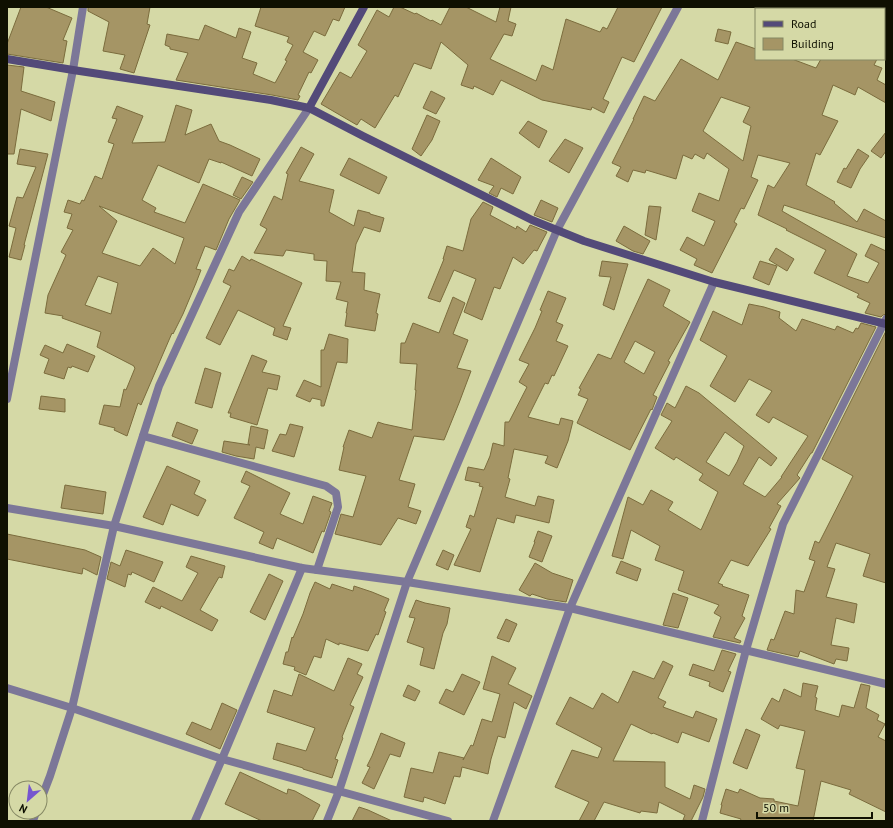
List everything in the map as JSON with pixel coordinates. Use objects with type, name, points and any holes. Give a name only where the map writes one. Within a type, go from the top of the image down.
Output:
[{"type":"street","points":[[7,399],[8,387],[73,70],[82,7]]},
{"type":"street","points":[[48,781],[72,708],[114,526],[158,386],[239,212],[309,108],[364,7]]},
{"type":"street","points":[[327,821],[339,790],[407,582],[557,230],[678,7]]},
{"type":"street","points":[[7,59],[271,100],[309,108],[532,220],[584,241],[714,282],[885,322],[783,524],[746,650],[702,821]]},
{"type":"street","points":[[494,821],[570,608],[714,282]]},
{"type":"street","points":[[142,436],[326,486],[336,493],[338,507],[317,570]]},
{"type":"street","points":[[7,508],[114,526],[302,568],[407,582],[570,608],[886,684]]},
{"type":"street","points":[[194,821],[302,568]]},
{"type":"street","points":[[7,688],[222,758],[448,821]]},
{"type":"building","points":[[21,7],[46,7],[72,18],[63,40],[67,41],[63,63],[7,54],[7,44]]},
{"type":"building","points":[[88,7],[150,7],[147,24],[150,25],[134,73],[120,69],[125,55],[103,51],[109,22],[88,11]]},
{"type":"building","points":[[261,7],[345,7],[339,21],[333,19],[325,36],[314,31],[303,52],[318,60],[311,73],[309,72],[298,95],[300,96],[298,100],[176,80],[188,53],[170,49],[170,47],[165,45],[167,34],[199,40],[205,25],[236,38],[239,28],[251,32],[242,58],[257,63],[253,74],[275,83],[287,61],[285,60],[293,45],[287,42],[289,37],[255,26]]},
{"type":"building","points":[[394,7],[400,7],[415,14],[416,13],[441,25],[450,7],[466,7],[496,22],[500,7],[511,7],[508,21],[516,24],[512,36],[504,34],[490,59],[536,81],[542,65],[553,70],[566,19],[600,32],[603,27],[607,29],[618,7],[662,7],[634,62],[622,57],[603,99],[609,102],[604,113],[592,107],[591,110],[542,100],[501,80],[493,95],[474,86],[473,89],[461,85],[468,65],[441,42],[431,69],[414,63],[398,97],[395,95],[375,128],[361,119],[357,125],[321,104],[340,72],[351,78],[367,51],[358,45],[377,10],[389,17]]},
{"type":"building","points":[[718,29],[731,32],[728,44],[715,41]]},
{"type":"building","points":[[736,42],[755,49],[755,60],[795,60],[816,68],[820,60],[876,60],[874,65],[882,68],[877,80],[886,85],[886,103],[858,87],[855,95],[833,85],[822,115],[838,121],[820,155],[816,153],[806,185],[835,202],[834,203],[857,222],[864,209],[886,221],[886,238],[784,205],[782,211],[857,254],[847,276],[868,283],[879,263],[865,256],[871,244],[886,251],[886,314],[881,317],[865,313],[870,303],[857,297],[859,294],[814,273],[826,250],[758,215],[768,185],[774,188],[790,163],[758,155],[751,177],[758,180],[744,209],[741,208],[734,222],[737,224],[712,273],[694,265],[697,259],[680,250],[687,237],[704,246],[715,221],[692,211],[699,193],[719,201],[729,169],[707,153],[704,159],[695,154],[692,159],[683,155],[676,179],[646,170],[645,173],[633,170],[628,182],[616,176],[621,167],[612,163],[644,96],[655,101],[681,59],[718,80]],"holes":[[[721,97],[750,107],[743,122],[751,126],[743,161],[703,131]]]},
{"type":"building","points":[[7,65],[24,67],[21,91],[55,102],[51,121],[21,109],[14,154],[7,154]]},
{"type":"building","points":[[431,91],[445,98],[436,114],[423,108]]},
{"type":"building","points":[[176,105],[192,110],[185,135],[211,124],[219,141],[260,159],[252,176],[221,162],[209,159],[199,183],[158,165],[142,200],[156,208],[154,212],[185,223],[203,184],[240,200],[229,219],[216,250],[205,246],[196,269],[201,270],[196,283],[183,314],[173,334],[172,333],[141,405],[138,403],[127,436],[114,430],[115,428],[99,424],[104,405],[120,407],[124,389],[126,390],[135,368],[134,366],[97,347],[101,332],[62,318],[63,316],[45,313],[48,295],[66,255],[61,252],[73,230],[67,228],[72,214],[64,212],[68,200],[80,204],[82,200],[84,201],[95,176],[102,179],[114,144],[108,142],[117,119],[112,118],[117,106],[143,116],[132,143],[165,142]],"holes":[[[99,206],[184,238],[175,264],[153,248],[140,266],[102,253],[117,221]],[[98,276],[118,283],[111,314],[85,305]]]},
{"type":"building","points":[[427,115],[440,121],[432,140],[421,156],[412,149]]},
{"type":"building","points":[[528,121],[547,131],[539,148],[519,133]]},
{"type":"building","points":[[886,132],[886,151],[881,158],[871,151]]},
{"type":"building","points":[[565,139],[583,148],[569,173],[549,161]]},
{"type":"building","points":[[301,147],[314,154],[299,181],[334,190],[329,212],[354,226],[358,210],[384,218],[380,232],[364,227],[356,244],[352,272],[365,273],[364,290],[380,294],[376,313],[378,314],[375,331],[345,326],[348,302],[336,299],[341,282],[326,281],[327,261],[314,260],[314,254],[286,250],[283,256],[254,253],[267,229],[260,225],[274,196],[282,200],[288,174],[286,173]]},
{"type":"building","points":[[20,149],[48,154],[21,260],[9,257],[16,228],[9,226],[17,197],[23,198],[36,167],[17,164]]},
{"type":"building","points":[[858,149],[869,156],[860,169],[851,188],[837,182],[844,168],[846,169]]},
{"type":"building","points":[[349,158],[387,177],[379,194],[340,175]]},
{"type":"building","points":[[491,158],[521,177],[513,194],[501,188],[497,197],[489,193],[494,186],[478,180]]},
{"type":"building","points":[[242,177],[253,182],[241,199],[233,195]]},
{"type":"building","points":[[541,200],[558,208],[552,222],[534,215]]},
{"type":"building","points":[[483,202],[493,207],[490,215],[516,229],[517,226],[526,232],[530,225],[547,232],[537,251],[534,250],[523,264],[513,257],[500,289],[494,287],[482,320],[464,312],[476,279],[454,270],[440,302],[428,298],[444,259],[447,246],[463,251],[471,219]]},
{"type":"building","points":[[649,206],[661,207],[656,240],[645,235]]},
{"type":"building","points":[[624,226],[650,241],[643,254],[633,251],[616,241]]},
{"type":"building","points":[[776,248],[794,259],[787,271],[769,260]]},
{"type":"building","points":[[242,256],[250,261],[251,259],[302,283],[283,326],[291,328],[287,340],[273,335],[275,328],[238,310],[220,345],[206,338],[231,286],[223,282],[229,269],[234,271]]},
{"type":"building","points":[[602,261],[628,264],[614,310],[603,305],[611,277],[599,276]]},
{"type":"building","points":[[760,261],[777,266],[769,285],[753,278]]},
{"type":"building","points":[[648,279],[670,290],[663,306],[690,322],[668,361],[670,362],[653,395],[657,397],[652,410],[651,409],[630,450],[577,423],[588,399],[578,395],[581,389],[579,388],[598,354],[611,359]],"holes":[[[635,341],[655,352],[644,374],[624,362]]]},
{"type":"building","points":[[548,291],[566,298],[556,322],[563,325],[556,341],[568,346],[554,376],[552,375],[548,384],[545,383],[528,417],[559,425],[561,418],[573,421],[568,441],[557,468],[545,463],[548,456],[514,449],[508,478],[510,479],[505,497],[535,506],[538,496],[554,500],[549,523],[516,515],[514,523],[497,518],[480,572],[454,565],[471,529],[466,527],[470,515],[474,517],[483,487],[479,486],[480,483],[465,480],[468,467],[484,470],[490,456],[493,443],[504,446],[505,422],[509,422],[527,387],[519,382],[529,364],[519,360],[535,328],[542,311],[540,310]]},
{"type":"building","points":[[453,297],[465,303],[453,334],[468,340],[457,368],[471,371],[444,440],[414,436],[399,480],[415,484],[408,507],[421,511],[416,524],[398,518],[381,545],[335,534],[341,514],[353,517],[366,476],[339,470],[343,447],[349,430],[372,438],[378,422],[412,430],[417,364],[400,363],[401,343],[405,343],[413,323],[439,333]]},
{"type":"building","points":[[749,304],[780,312],[779,318],[796,331],[802,319],[835,330],[837,326],[853,333],[856,328],[858,329],[861,323],[876,327],[812,453],[797,475],[800,478],[777,504],[781,506],[769,528],[771,529],[748,566],[731,560],[718,583],[723,585],[722,586],[749,595],[742,616],[745,618],[734,638],[741,641],[740,643],[713,637],[721,617],[714,613],[719,605],[678,590],[684,571],[655,560],[660,546],[631,530],[623,559],[612,556],[628,497],[643,505],[651,490],[673,502],[668,510],[701,530],[718,492],[699,480],[703,474],[676,457],[674,460],[655,448],[672,421],[661,415],[667,403],[675,408],[686,386],[699,393],[777,458],[771,466],[759,457],[743,484],[765,497],[782,477],[808,436],[773,417],[769,423],[756,415],[772,391],[749,379],[735,402],[710,386],[727,356],[700,340],[713,311],[742,325]],"holes":[[[725,432],[744,446],[729,476],[706,462]]]},
{"type":"building","points":[[886,331],[886,583],[863,576],[870,554],[836,543],[827,567],[835,569],[826,597],[857,604],[854,623],[836,618],[831,645],[849,648],[847,661],[836,659],[834,664],[800,651],[798,657],[767,650],[771,639],[774,640],[785,611],[794,614],[796,590],[804,592],[815,561],[809,559],[815,541],[819,543],[853,476],[822,459]]},
{"type":"building","points":[[329,334],[348,339],[347,363],[337,362],[324,406],[321,406],[321,400],[312,398],[310,402],[296,396],[304,380],[321,387],[321,350],[324,350]]},
{"type":"building","points":[[67,344],[95,356],[88,372],[72,366],[71,368],[68,367],[64,379],[44,373],[49,359],[40,355],[45,345],[63,353]]},
{"type":"building","points":[[252,355],[267,361],[262,372],[280,376],[277,390],[268,388],[257,425],[230,417],[231,413],[228,413]]},
{"type":"building","points":[[205,368],[221,373],[212,408],[195,403]]},
{"type":"building","points":[[41,396],[65,399],[65,412],[39,409]]},
{"type":"building","points":[[177,422],[198,430],[192,444],[172,436]]},
{"type":"building","points":[[290,424],[303,427],[294,457],[272,451],[280,434],[286,435]]},
{"type":"building","points":[[251,426],[268,430],[264,449],[256,447],[254,459],[222,452],[224,441],[250,445],[248,444]]},
{"type":"building","points":[[167,466],[200,481],[194,494],[206,500],[198,516],[171,504],[163,525],[143,517]]},
{"type":"building","points":[[246,471],[290,493],[280,514],[303,524],[313,496],[332,503],[329,511],[331,512],[324,532],[322,531],[313,553],[277,538],[273,549],[259,543],[264,532],[234,518],[250,486],[241,482]]},
{"type":"building","points":[[65,485],[106,492],[103,514],[61,508]]},
{"type":"building","points":[[538,531],[552,536],[542,562],[529,557]]},
{"type":"building","points":[[7,534],[85,550],[101,557],[97,575],[83,568],[82,574],[7,559]]},
{"type":"building","points":[[126,550],[163,562],[154,582],[132,572],[131,575],[128,574],[125,587],[107,579],[111,562],[120,566]]},
{"type":"building","points":[[443,550],[454,555],[448,570],[436,565]]},
{"type":"building","points":[[191,556],[225,566],[222,578],[219,577],[200,610],[218,620],[212,631],[161,606],[160,609],[145,602],[153,587],[182,601],[198,573],[186,567]]},
{"type":"building","points":[[621,561],[641,569],[637,581],[616,573]]},
{"type":"building","points":[[535,563],[552,573],[573,580],[566,602],[547,599],[532,594],[530,596],[519,590]]},
{"type":"building","points":[[269,574],[283,581],[265,620],[250,612]]},
{"type":"building","points":[[315,582],[330,589],[332,584],[353,591],[354,586],[389,599],[384,611],[386,612],[378,635],[376,634],[368,651],[339,643],[339,645],[326,639],[321,658],[314,656],[306,675],[294,670],[295,667],[283,664],[286,652],[288,652],[292,637],[293,638]]},
{"type":"building","points":[[673,593],[688,598],[678,628],[663,625]]},
{"type":"building","points":[[416,600],[450,608],[434,669],[420,665],[424,648],[407,642],[415,618],[409,617]]},
{"type":"building","points":[[506,619],[517,624],[509,642],[497,638]]},
{"type":"building","points":[[722,650],[736,654],[728,671],[731,672],[723,692],[709,686],[710,682],[689,675],[693,664],[714,671]]},
{"type":"building","points":[[492,656],[516,668],[508,684],[532,696],[526,709],[514,702],[505,738],[498,736],[488,774],[462,767],[460,777],[454,776],[445,804],[424,797],[423,802],[404,797],[411,768],[433,773],[439,752],[464,758],[463,760],[471,745],[473,746],[482,719],[492,722],[500,694],[483,689]]},
{"type":"building","points":[[348,658],[362,664],[357,674],[363,677],[350,705],[354,707],[335,759],[338,760],[332,778],[273,759],[277,743],[306,751],[315,728],[267,712],[274,690],[292,696],[299,674],[334,691]]},
{"type":"building","points":[[663,661],[673,666],[658,698],[666,702],[663,707],[693,718],[696,711],[717,719],[709,742],[682,732],[678,743],[653,733],[652,734],[631,724],[613,761],[665,762],[665,787],[690,799],[694,785],[705,789],[703,797],[691,821],[683,820],[685,815],[659,802],[657,813],[641,811],[640,813],[604,802],[594,821],[579,821],[589,802],[555,787],[572,750],[598,758],[602,748],[556,724],[570,697],[593,709],[602,693],[618,703],[633,671],[654,679]]},
{"type":"building","points":[[462,674],[480,682],[464,715],[439,703],[446,689],[453,692]]},
{"type":"building","points":[[803,683],[818,686],[815,697],[817,698],[815,710],[839,717],[842,705],[854,708],[861,684],[870,686],[866,708],[879,715],[877,720],[885,724],[878,737],[886,741],[886,812],[849,794],[851,790],[821,781],[813,821],[740,821],[741,819],[720,813],[726,789],[738,793],[740,789],[760,798],[774,799],[774,801],[798,806],[805,770],[796,768],[805,731],[780,725],[778,729],[761,719],[772,698],[779,702],[784,689],[801,697]]},
{"type":"building","points":[[408,685],[420,691],[415,701],[403,696]]},
{"type":"building","points":[[222,703],[237,710],[220,749],[186,734],[192,722],[211,730]]},
{"type":"building","points":[[746,729],[760,735],[747,769],[733,763]]},
{"type":"building","points":[[381,733],[405,743],[400,757],[390,754],[374,789],[362,783],[370,767],[367,766]]},
{"type":"building","points":[[240,772],[287,794],[288,789],[295,791],[320,805],[312,821],[262,821],[225,804]]},
{"type":"building","points":[[359,807],[368,810],[392,821],[352,821]]}]
